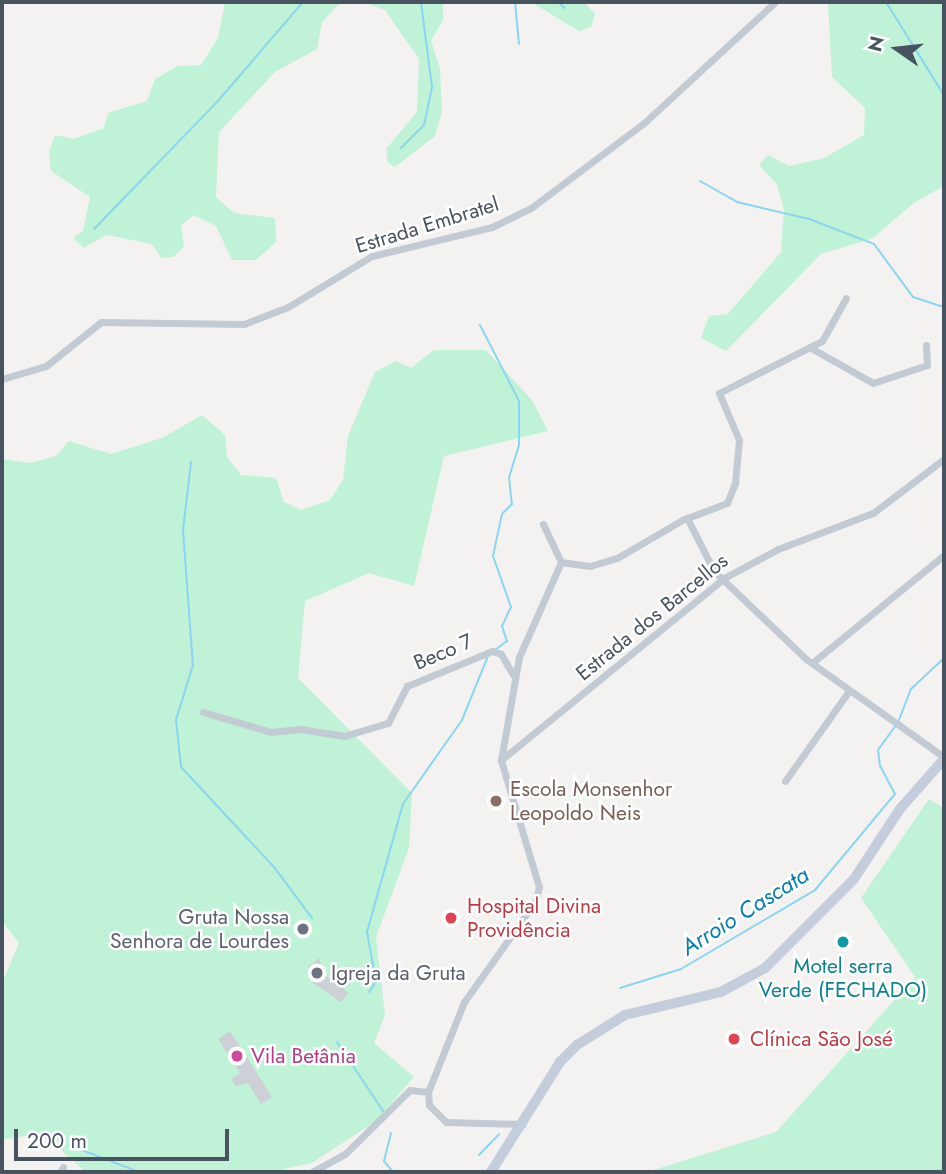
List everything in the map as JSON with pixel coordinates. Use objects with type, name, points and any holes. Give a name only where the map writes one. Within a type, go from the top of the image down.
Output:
[{"type":"main road","points":[[491,1172],[560,1062],[602,1027],[625,1015],[721,992],[765,968],[854,879],[900,809],[944,758]]},
{"type":"street","name":"Estrada Embratel","points":[[2,379],[46,366],[102,322],[244,324],[288,307],[372,256],[492,227],[531,208],[645,122],[775,2]]},
{"type":"street","points":[[561,562],[590,566],[617,558],[687,518],[727,503],[735,483],[738,435],[719,393],[822,341],[846,298]]},
{"type":"street","points":[[811,348],[873,383],[927,365],[926,345]]},
{"type":"street","name":"Estrada dos Barcellos","points":[[502,760],[724,578],[778,549],[873,513],[944,459]]},
{"type":"street","points":[[687,518],[714,571],[812,663],[944,758]]},
{"type":"street","points":[[523,1124],[446,1122],[429,1105],[428,1092],[464,1002],[536,902],[537,876],[502,760],[513,675],[561,562],[542,524]]},
{"type":"street","points":[[812,663],[944,555]]},
{"type":"street","name":"Beco 7","points":[[203,712],[271,732],[357,734],[388,723],[407,686],[492,651],[501,654],[513,675]]},
{"type":"street","points":[[785,780],[849,691]]},
{"type":"street","points":[[312,1172],[345,1154],[410,1090],[428,1092]]},
{"type":"green space","points":[[225,2],[341,2],[322,22],[317,49],[275,72],[219,132],[216,197],[234,213],[275,218],[276,242],[256,260],[232,260],[216,226],[194,215],[181,225],[184,247],[173,257],[161,258],[152,244],[106,235],[84,248],[73,238],[83,231],[90,197],[51,171],[49,152],[55,135],[74,139],[104,128],[108,113],[147,101],[155,79],[178,66],[201,65],[218,38]]},
{"type":"green space","points":[[363,2],[443,2],[443,20],[431,41],[440,69],[442,112],[435,136],[395,167],[388,163],[386,149],[417,112],[419,59],[385,10]]},
{"type":"green space","points":[[531,2],[584,2],[595,14],[591,27],[579,31]]},
{"type":"green space","points":[[828,2],[944,2],[944,186],[915,202],[873,238],[821,254],[726,351],[701,338],[709,316],[728,314],[781,252],[784,210],[777,184],[759,165],[768,155],[789,166],[824,158],[864,135],[865,108],[832,77]]},
{"type":"green space","points":[[434,350],[486,350],[532,400],[548,431],[444,456],[414,586],[369,573],[305,601],[298,678],[412,793],[409,848],[376,937],[385,1015],[374,1043],[414,1077],[376,1121],[312,1163],[270,1172],[86,1172],[41,1133],[2,1140],[2,983],[19,943],[2,921],[2,459],[30,463],[56,456],[69,441],[111,454],[162,438],[202,415],[225,435],[227,457],[241,475],[276,478],[284,502],[301,510],[330,500],[343,480],[348,436],[375,372],[396,361],[411,368]]},
{"type":"green space","points":[[929,799],[944,808],[944,1172],[647,1172],[776,1132],[915,977],[861,898]]},
{"type":"building","points":[[319,958],[324,974],[349,993],[341,1002],[313,983],[308,967]]},
{"type":"building","name":"Vila Betânia","points":[[230,1031],[272,1097],[261,1104],[248,1083],[236,1086],[231,1079],[240,1073],[218,1039]]},
{"type":"waterway","points":[[94,229],[218,101],[303,2]]},
{"type":"waterway","points":[[401,148],[424,125],[432,87],[421,2]]},
{"type":"waterway","points":[[515,2],[519,44]]},
{"type":"waterway","points":[[558,2],[565,8]]},
{"type":"waterway","points":[[886,2],[944,95]]},
{"type":"waterway","points":[[700,181],[737,202],[809,219],[874,244],[913,297],[944,307]]},
{"type":"waterway","points":[[480,325],[519,401],[519,445],[509,477],[512,504],[502,514],[493,556],[511,607],[502,626],[507,641],[495,650]]},
{"type":"waterway","points":[[191,462],[183,530],[193,665],[176,720],[181,767],[274,867],[312,918]]},
{"type":"waterway","points":[[369,992],[376,982],[367,932],[403,804],[462,720],[488,656]]},
{"type":"waterway","name":"Arroio Cascata","points":[[899,720],[911,689],[944,658]]},
{"type":"waterway","name":"Arroio Cascata","points":[[620,988],[681,969],[815,890],[895,794],[880,766],[878,750],[896,725]]},
{"type":"waterway","points":[[337,1042],[383,1111]]},
{"type":"waterway","points":[[391,1133],[384,1161],[393,1172]]},
{"type":"waterway","name":"Arroio Cascata","points":[[479,1155],[499,1134]]},
{"type":"waterway","points":[[74,1147],[139,1172]]},
{"type":"place","name":"Escola Monsenhor Leopoldo Neis","points":[[496,801]]},
{"type":"place","name":"Hospital Divina Providência","points":[[451,918]]},
{"type":"place","name":"Gruta Nossa Senhora de Lourdes","points":[[303,929]]},
{"type":"place","name":"Motel serra Verde (FECHADO)","points":[[843,942]]},
{"type":"place","name":"Igreja da Gruta","points":[[317,973]]},
{"type":"place","name":"Clínica São José","points":[[734,1039]]},
{"type":"place","name":"Vila Betânia","points":[[237,1056]]}]
